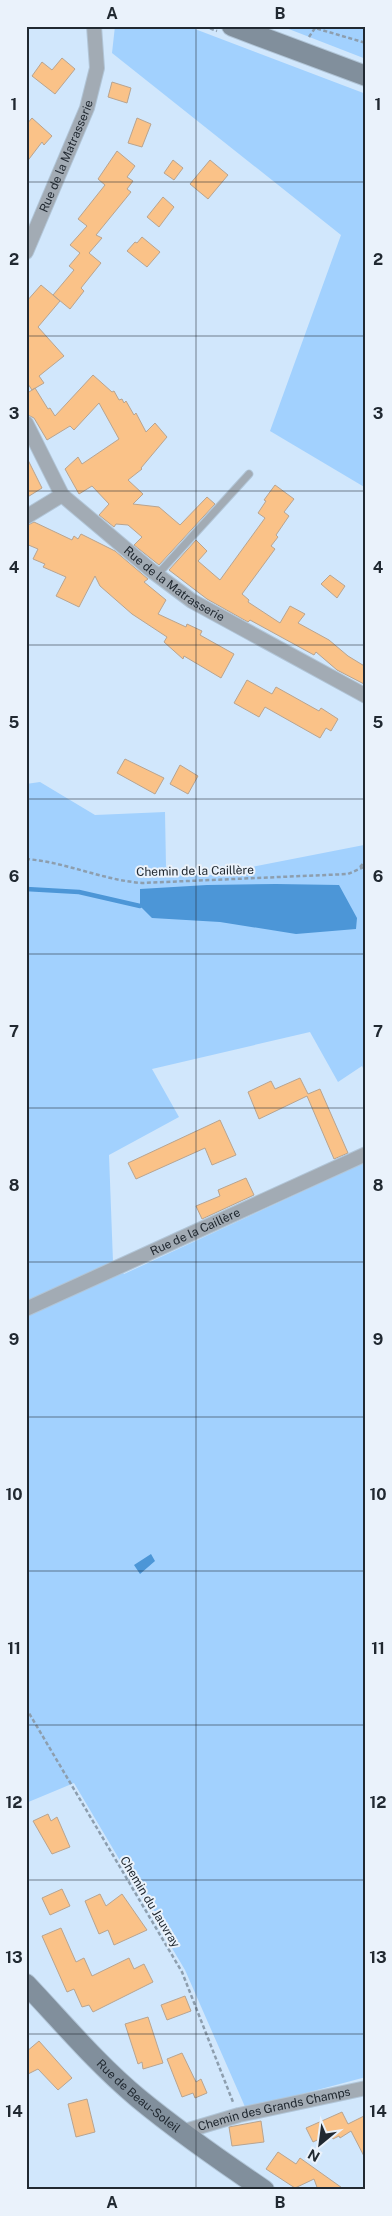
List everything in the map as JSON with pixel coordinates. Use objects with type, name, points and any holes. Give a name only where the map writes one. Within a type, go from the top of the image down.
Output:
[{"type":"street","name":"Rue de la Matrasserie","points":[[94,26],[97,58]]},
{"type":"street","name":"Rue de la Matrasserie","points":[[26,252],[87,108],[96,77],[102,26]]},
{"type":"street","points":[[232,26],[366,76]]},
{"type":"street","name":"Rue de la Matrasserie","points":[[26,423],[62,495],[158,575],[192,601],[366,696]]},
{"type":"street","points":[[26,517],[62,495]]},
{"type":"street","name":"Rue de la Caillère","points":[[26,1309],[366,1154]]},
{"type":"street","name":"Rue de Beau-Soleil","points":[[26,1984],[104,2067],[138,2098],[182,2132],[264,2190]]},
{"type":"street","name":"Chemin des Grands Champs","points":[[182,2132],[239,2115],[366,2088]]},
{"type":"lane","points":[[158,575],[249,474]]},
{"type":"path","points":[[299,51],[315,28],[366,43]]},
{"type":"path","name":"Chemin de la Caillère","points":[[26,859],[60,863],[124,881],[142,883],[348,874],[366,866]]},
{"type":"path","points":[[360,868],[366,860]]},
{"type":"path","name":"Chemin du Jauvray","points":[[26,1708],[182,1972],[239,2115]]},
{"type":"shaded area","points":[[115,26],[187,26],[366,94],[366,488],[270,431],[341,235],[112,53]]},
{"type":"shaded area","points":[[281,26],[366,26],[366,59]]},
{"type":"shaded area","points":[[40,782],[95,815],[165,812],[166,867],[206,876],[364,845],[366,842],[366,1074],[362,1066],[338,1082],[310,1032],[152,1069],[179,1117],[109,1155],[113,1262],[124,1274],[366,1162],[366,2077],[246,2109],[185,1970],[74,1783],[26,1803],[26,784]]},
{"type":"shaded area","points":[[207,885],[339,885],[357,918],[356,929],[296,934],[220,922],[152,918],[140,906],[140,889]]},
{"type":"shaded area","points":[[151,1554],[155,1561],[140,1574],[134,1565]]},
{"type":"building","points":[[62,58],[75,69],[55,94],[32,76],[42,62],[52,70]]},
{"type":"building","points":[[112,82],[131,88],[127,103],[108,97]]},
{"type":"building","points":[[32,118],[52,136],[44,145],[42,142],[26,163],[26,125]]},
{"type":"building","points":[[137,118],[151,124],[142,147],[128,143]]},
{"type":"building","points":[[117,151],[135,166],[127,177],[133,181],[127,189],[131,192],[96,235],[102,238],[89,253],[101,263],[81,288],[84,291],[70,309],[53,295],[74,270],[69,266],[80,253],[70,245],[87,226],[78,219],[105,185],[98,179]]},
{"type":"building","points":[[173,160],[183,168],[174,180],[164,173]]},
{"type":"building","points":[[210,160],[228,175],[208,199],[190,184]]},
{"type":"building","points":[[163,197],[174,207],[159,227],[147,217]]},
{"type":"building","points":[[142,237],[160,252],[147,267],[127,251]]},
{"type":"building","points":[[41,285],[60,301],[38,327],[64,356],[39,376],[44,383],[32,390],[28,384],[26,386],[26,302]]},
{"type":"building","points":[[93,375],[112,392],[114,391],[119,400],[122,399],[124,403],[126,401],[134,415],[136,413],[146,432],[155,423],[167,437],[142,469],[128,480],[143,494],[133,504],[159,507],[180,525],[207,497],[215,504],[159,565],[134,545],[142,537],[128,525],[116,524],[114,527],[99,515],[109,504],[92,486],[79,494],[65,469],[78,457],[82,464],[119,439],[99,403],[74,430],[70,426],[47,440],[34,418],[26,414],[26,394],[35,388],[48,409],[50,408],[55,416]]},
{"type":"building","points":[[26,456],[42,488],[26,498]]},
{"type":"building","points":[[275,485],[294,499],[284,512],[289,516],[271,546],[275,549],[242,594],[249,600],[248,602],[280,623],[290,606],[305,614],[298,623],[329,640],[348,656],[366,667],[366,685],[337,670],[316,652],[314,655],[207,599],[169,570],[196,540],[207,551],[198,561],[220,580],[265,518],[258,513],[266,501],[264,500]]},
{"type":"building","points":[[34,522],[72,540],[74,536],[78,539],[81,534],[115,551],[148,579],[144,582],[166,600],[158,614],[186,627],[187,624],[202,631],[200,635],[234,654],[221,678],[184,656],[183,659],[164,642],[167,637],[132,614],[100,586],[95,576],[79,607],[56,596],[66,577],[43,567],[45,564],[33,559],[38,549],[26,544],[26,526]]},
{"type":"building","points":[[330,575],[345,586],[337,598],[321,584]]},
{"type":"building","points":[[247,680],[272,694],[276,687],[319,711],[321,708],[338,719],[331,731],[326,728],[320,738],[265,707],[259,717],[234,703]]},
{"type":"building","points":[[125,759],[164,778],[155,794],[117,773]]},
{"type":"building","points":[[180,765],[198,776],[188,794],[170,784]]},
{"type":"building","points":[[300,1078],[308,1094],[320,1089],[348,1153],[334,1159],[307,1096],[259,1119],[248,1092],[271,1081],[275,1089]]},
{"type":"building","points":[[220,1120],[236,1155],[212,1165],[205,1148],[136,1179],[128,1163]]},
{"type":"building","points":[[246,1178],[254,1195],[202,1219],[196,1206],[220,1196],[218,1190]]},
{"type":"building","points":[[48,1814],[51,1821],[57,1817],[70,1847],[52,1854],[33,1821]]},
{"type":"building","points":[[62,1889],[70,1906],[50,1915],[42,1898]]},
{"type":"building","points":[[100,1894],[106,1906],[122,1894],[147,1930],[114,1945],[108,1930],[99,1934],[85,1901]]},
{"type":"building","points":[[61,1928],[76,1962],[84,1958],[92,1976],[129,1958],[134,1969],[144,1964],[153,1982],[93,2012],[89,2005],[82,2007],[74,1989],[67,1992],[42,1936]]},
{"type":"building","points":[[185,1996],[191,2011],[167,2020],[161,2005]]},
{"type":"building","points":[[148,2017],[163,2063],[143,2069],[142,2062],[138,2064],[125,2024]]},
{"type":"building","points":[[39,2041],[72,2078],[58,2090],[38,2069],[26,2075],[26,2052]]},
{"type":"building","points":[[182,2053],[196,2082],[201,2079],[207,2093],[195,2098],[193,2093],[182,2097],[167,2059]]},
{"type":"building","points":[[87,2099],[95,2132],[76,2137],[68,2104]]},
{"type":"building","points":[[342,2112],[348,2124],[366,2115],[366,2160],[351,2131],[340,2138],[339,2136],[333,2139],[330,2134],[313,2142],[306,2128]]},
{"type":"building","points":[[261,2121],[264,2142],[232,2146],[229,2127]]},
{"type":"building","points":[[278,2152],[296,2164],[300,2158],[345,2190],[318,2190],[314,2179],[295,2188],[266,2169]]},
{"type":"waterway","points":[[26,889],[79,892],[140,906]]}]
